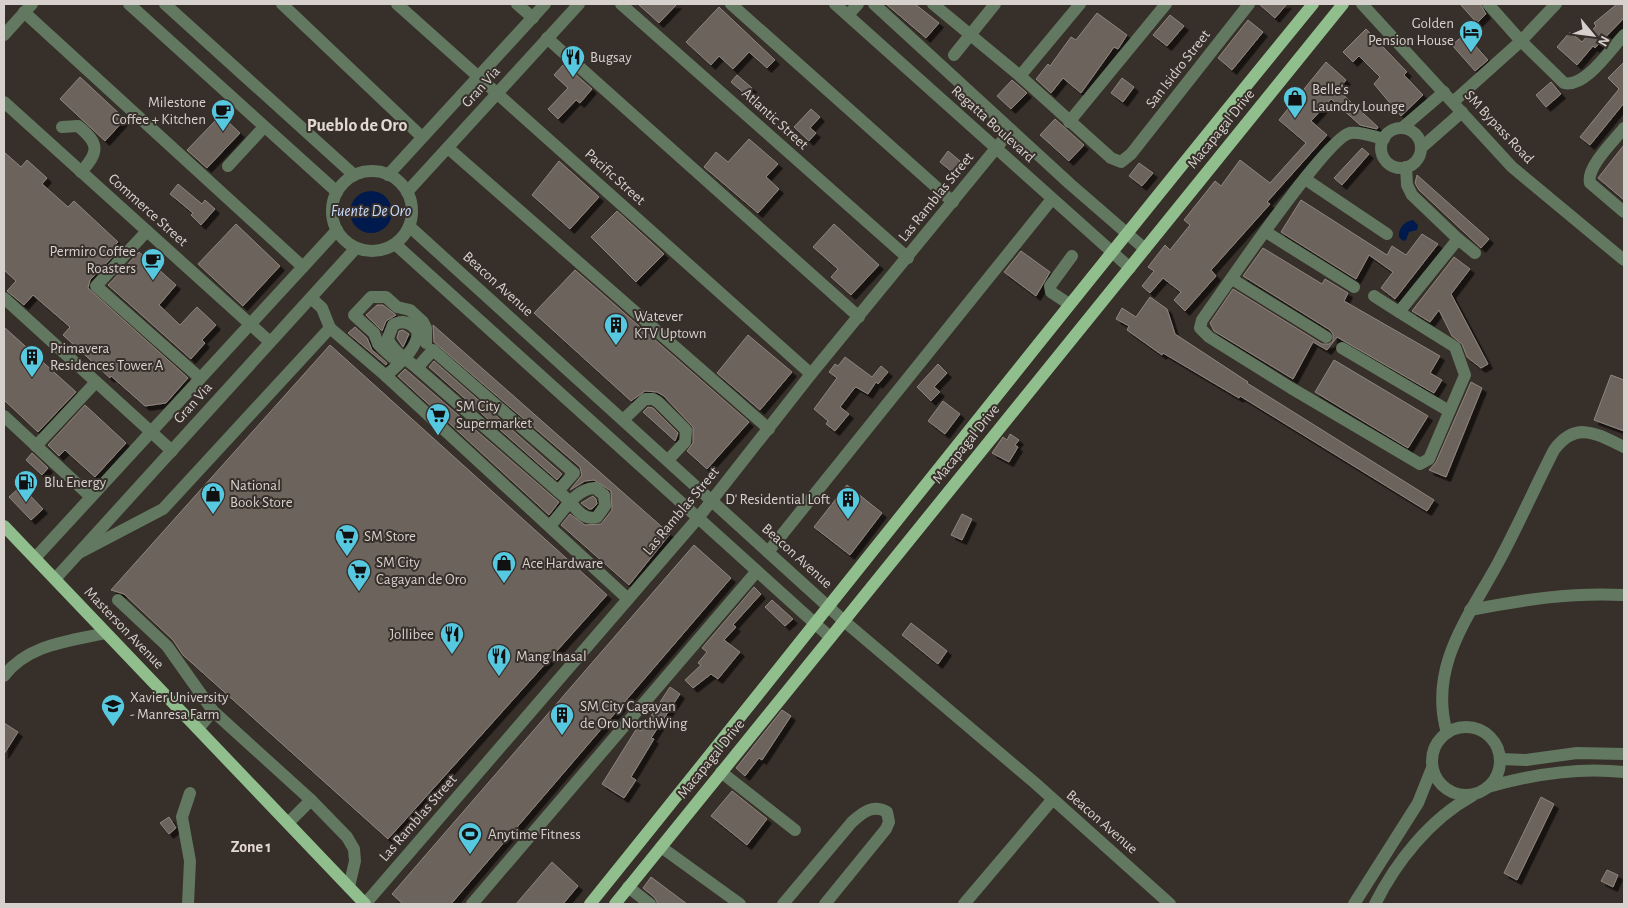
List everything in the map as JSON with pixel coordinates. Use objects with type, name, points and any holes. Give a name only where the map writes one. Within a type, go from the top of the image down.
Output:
[{"type":"main road","name":"Macapagal Drive","points":[[590,904],[816,624],[1126,232],[1313,4]]},
{"type":"main road","name":"Macapagal Drive","points":[[615,904],[1343,4]]},
{"type":"main road","name":"Masterson Avenue","points":[[4,526],[365,904]]},
{"type":"street","points":[[129,4],[337,192]]},
{"type":"street","points":[[165,4],[354,175]]},
{"type":"street","points":[[282,4],[422,137]]},
{"type":"street","name":"Pacific Street","points":[[397,4],[811,374]]},
{"type":"street","points":[[517,4],[533,18]]},
{"type":"street","name":"Gran Via","points":[[388,175],[545,4]]},
{"type":"street","name":"Gran Via","points":[[407,192],[579,4]]},
{"type":"street","name":"Atlantic Street","points":[[621,4],[908,258]]},
{"type":"street","points":[[731,4],[952,202]]},
{"type":"street","name":"Regatta Boulevard","points":[[835,4],[1130,268]]},
{"type":"street","points":[[848,15],[858,4]]},
{"type":"street","name":"Regatta Boulevard","points":[[874,4],[1011,130],[1145,249]]},
{"type":"street","points":[[933,4],[1020,76],[1069,122],[1166,4]]},
{"type":"street","points":[[954,55],[995,4]]},
{"type":"street","points":[[1020,76],[1080,4]]},
{"type":"street","name":"San Isidro Street","points":[[1069,122],[1115,161],[1121,162],[1131,154],[1250,4]]},
{"type":"street","name":"SM Bypass Road","points":[[1362,4],[1512,167],[1624,260]]},
{"type":"street","points":[[1488,4],[1559,80],[1570,85],[1583,80],[1624,35]]},
{"type":"street","points":[[1421,148],[1416,134],[1402,128],[1395,129],[1384,138],[1382,146],[1386,160],[1399,168],[1414,164],[1419,157],[1421,148],[1556,4]]},
{"type":"street","points":[[4,35],[28,8],[303,267]]},
{"type":"street","points":[[547,38],[859,317]]},
{"type":"street","points":[[1402,128],[1444,92]]},
{"type":"street","name":"Commerce Street","points":[[4,102],[270,342]]},
{"type":"street","points":[[62,127],[78,126],[93,139],[96,147],[94,156],[81,172]]},
{"type":"street","points":[[228,166],[264,127]]},
{"type":"street","points":[[1624,128],[1592,168],[1588,177],[1590,183],[1624,212]]},
{"type":"street","name":"Las Ramblas Street","points":[[365,904],[698,518],[811,374],[1011,130]]},
{"type":"street","points":[[1374,296],[1444,339],[1455,347],[1460,356],[1465,375],[1429,459],[1420,464],[1291,388],[1209,337],[1200,328],[1202,320],[1232,278],[1305,178],[1329,150],[1351,132],[1384,138]]},
{"type":"street","points":[[448,148],[769,429]]},
{"type":"street","points":[[1406,167],[1407,185],[1412,195],[1458,240],[1475,253]]},
{"type":"street","points":[[371,171],[388,175],[396,179],[407,192],[412,209],[409,226],[395,244],[376,251],[356,248],[348,244],[337,230],[332,211],[337,192],[354,175],[371,171]]},
{"type":"street","points":[[1305,178],[1387,234]]},
{"type":"street","points":[[768,552],[1052,199]]},
{"type":"street","name":"Beacon Avenue","points":[[409,226],[829,607],[1170,904]]},
{"type":"street","name":"Gran Via","points":[[34,558],[337,230]]},
{"type":"street","points":[[147,231],[96,286],[200,378]]},
{"type":"street","points":[[1266,232],[1354,287]]},
{"type":"street","points":[[1399,312],[1458,240]]},
{"type":"street","points":[[395,244],[830,637]]},
{"type":"street","name":"Gran Via","points":[[55,579],[356,248]]},
{"type":"street","points":[[1069,304],[1052,292],[1050,286],[1072,256]]},
{"type":"street","points":[[1232,278],[1326,338]]},
{"type":"street","points":[[417,368],[393,358],[378,344],[374,333],[354,315],[371,298],[386,296],[397,307],[410,310],[423,322],[426,328],[426,343],[433,350],[574,473],[558,491]]},
{"type":"street","points":[[4,298],[172,451]]},
{"type":"street","points":[[310,298],[322,308],[330,328],[386,376],[628,599]]},
{"type":"street","points":[[386,376],[404,358],[409,352],[416,344],[418,332],[412,324],[397,323],[388,332],[389,343],[404,356],[410,362],[566,498],[570,502],[574,506],[581,515],[597,517],[604,506],[604,496],[600,491],[588,488],[578,495],[573,501],[567,507],[550,526]]},
{"type":"street","points":[[79,553],[163,509],[330,328]]},
{"type":"street","points":[[1342,348],[1449,411]]},
{"type":"street","points":[[417,368],[433,350]]},
{"type":"street","points":[[36,446],[96,382]]},
{"type":"street","points":[[623,420],[645,399],[653,399],[658,402],[686,430],[685,442],[668,460]]},
{"type":"street","points":[[4,416],[90,496]]},
{"type":"street","points":[[1447,733],[1441,712],[1444,676],[1455,640],[1470,610],[1498,563],[1554,450],[1563,438],[1574,432],[1588,431],[1624,447]]},
{"type":"street","points":[[472,904],[757,571]]},
{"type":"street","points":[[1470,610],[1526,599],[1565,594],[1624,595]]},
{"type":"street","points":[[118,600],[167,646],[213,711],[311,800],[347,836],[354,849],[355,861],[349,887]]},
{"type":"street","points":[[4,676],[17,663],[38,648],[106,632]]},
{"type":"street","points":[[198,729],[213,711]]},
{"type":"street","points":[[1354,904],[1418,803],[1432,768],[1433,752],[1436,745],[1447,733],[1462,727],[1478,729],[1491,737],[1496,744],[1500,759],[1498,774],[1488,787]]},
{"type":"street","points":[[1500,759],[1526,760],[1577,752],[1624,754]]},
{"type":"street","points":[[1432,768],[1444,788],[1459,795],[1474,795]]},
{"type":"street","points":[[1375,904],[1384,887],[1431,827],[1456,805],[1488,787],[1517,779],[1566,771],[1604,770],[1624,772]]},
{"type":"street","points":[[721,772],[795,830]]},
{"type":"street","points":[[188,904],[190,861],[182,817],[190,793]]},
{"type":"street","points":[[288,823],[311,800]]},
{"type":"street","points":[[964,904],[1052,800]]},
{"type":"street","points":[[782,904],[833,842],[857,817],[875,808],[888,812],[889,822],[886,829],[825,904]]},
{"type":"street","points":[[661,847],[740,904]]},
{"type":"street","points":[[628,887],[650,904]]},
{"type":"water","name":"Fuente De Oro","points":[[367,191],[375,191],[386,197],[392,212],[386,227],[375,233],[367,233],[356,227],[350,216],[350,208],[356,197]]},
{"type":"water","points":[[1413,220],[1418,225],[1417,230],[1409,232],[1406,240],[1403,241],[1399,237],[1401,228],[1405,223]]},
{"type":"building","points":[[638,4],[677,4],[659,23]]},
{"type":"building","points":[[886,4],[915,4],[939,23],[926,38]]},
{"type":"building","points":[[1259,4],[1287,4],[1275,18]]},
{"type":"building","points":[[1460,4],[1480,4],[1486,14],[1477,23]]},
{"type":"building","points":[[1617,4],[1624,4],[1624,18],[1595,48],[1593,46],[1577,65],[1557,47],[1570,32],[1582,42],[1596,26],[1594,23]]},
{"type":"building","points":[[719,7],[775,60],[767,68],[749,52],[733,69],[719,56],[711,65],[686,42]]},
{"type":"building","points":[[1097,13],[1127,35],[1118,49],[1114,47],[1081,93],[1063,78],[1051,93],[1036,79],[1048,64],[1050,66],[1071,37],[1076,40]]},
{"type":"building","points":[[1170,15],[1184,26],[1167,46],[1153,35]]},
{"type":"building","points":[[1248,20],[1263,32],[1232,70],[1218,58]]},
{"type":"building","points":[[1366,29],[1407,72],[1404,75],[1423,95],[1401,116],[1374,84],[1380,77],[1359,56],[1353,62],[1343,52]]},
{"type":"building","name":"Golden Pension House","points":[[1465,34],[1488,60],[1475,71],[1452,45]]},
{"type":"building","points":[[1326,62],[1346,80],[1338,90],[1378,127],[1377,129],[1360,125],[1331,99],[1311,121],[1327,135],[1267,202],[1270,204],[1211,270],[1216,276],[1185,311],[1174,300],[1181,292],[1163,278],[1150,293],[1142,286],[1154,271],[1148,267],[1165,245],[1170,250],[1190,225],[1184,220],[1215,181],[1221,186],[1240,160],[1270,183],[1306,143],[1279,120]]},
{"type":"building","points":[[1624,62],[1624,103],[1590,145],[1580,137],[1619,89],[1608,78]]},
{"type":"building","points":[[564,64],[592,89],[580,103],[576,100],[558,119],[548,109],[568,88],[554,75]]},
{"type":"building","points":[[737,75],[752,88],[746,95],[731,82]]},
{"type":"building","points":[[80,77],[125,119],[105,141],[60,99]]},
{"type":"building","points":[[1122,78],[1134,87],[1123,102],[1111,93]]},
{"type":"building","points":[[1012,80],[1027,93],[1011,109],[997,96]]},
{"type":"building","points":[[1551,82],[1561,94],[1546,107],[1536,95]]},
{"type":"building","points":[[811,109],[820,117],[810,128],[816,133],[809,141],[794,127]]},
{"type":"building","points":[[224,118],[240,133],[207,168],[187,150],[216,120],[219,123]]},
{"type":"building","points":[[1055,119],[1084,145],[1069,161],[1040,135]]},
{"type":"building","points":[[749,139],[778,164],[766,177],[779,189],[758,213],[704,167],[716,152],[728,162]]},
{"type":"building","points":[[1624,145],[1624,200],[1598,178]]},
{"type":"building","points":[[1362,148],[1369,154],[1342,185],[1334,178]]},
{"type":"building","points":[[948,151],[960,161],[952,172],[940,162]]},
{"type":"building","points":[[4,152],[21,167],[27,160],[47,178],[42,184],[68,207],[74,201],[118,242],[114,246],[119,250],[90,280],[88,288],[188,378],[166,403],[145,406],[111,376],[110,378],[63,335],[70,327],[33,295],[24,305],[7,291],[16,281],[4,270]]},
{"type":"building","points":[[559,161],[599,197],[570,229],[532,195]]},
{"type":"building","points":[[1139,163],[1153,173],[1142,186],[1129,176]]},
{"type":"building","points":[[1417,175],[1489,239],[1481,248],[1419,190],[1415,183]]},
{"type":"building","points":[[178,184],[202,204],[205,200],[215,209],[201,225],[191,215],[193,213],[170,194]]},
{"type":"building","points":[[1301,200],[1387,255],[1392,246],[1406,255],[1422,234],[1438,244],[1395,299],[1381,288],[1393,272],[1369,255],[1356,279],[1281,232]]},
{"type":"building","points":[[617,211],[664,254],[636,282],[591,237]]},
{"type":"building","points":[[236,224],[280,266],[243,306],[198,264]]},
{"type":"building","points":[[834,224],[879,265],[851,295],[831,277],[838,269],[813,247]]},
{"type":"building","points":[[1263,248],[1322,284],[1325,279],[1348,293],[1344,301],[1440,356],[1430,373],[1442,380],[1434,393],[1337,337],[1327,350],[1313,342],[1293,379],[1214,331],[1210,323],[1233,289],[1322,344],[1329,344],[1333,341],[1333,334],[1330,330],[1243,276]]},
{"type":"building","points":[[1021,251],[1050,272],[1036,296],[1004,272]]},
{"type":"building","points":[[139,252],[176,285],[159,305],[180,325],[197,307],[216,325],[202,340],[205,343],[191,359],[108,285]]},
{"type":"building","points":[[1454,257],[1470,269],[1451,294],[1488,364],[1481,368],[1467,357],[1462,344],[1452,336],[1439,310],[1430,322],[1412,311]]},
{"type":"building","points":[[575,270],[749,422],[707,469],[687,451],[693,443],[693,427],[664,396],[657,392],[645,391],[631,401],[534,313]]},
{"type":"building","points":[[1150,297],[1167,309],[1175,334],[1247,383],[1434,500],[1427,511],[1240,396],[1239,398],[1163,353],[1162,355],[1127,330],[1129,326],[1116,319],[1122,308],[1136,317]]},
{"type":"building","points":[[377,305],[383,305],[396,315],[386,321],[382,331],[366,315]]},
{"type":"building","points":[[433,325],[670,534],[629,585],[561,525],[570,514],[585,525],[601,524],[612,510],[611,491],[594,480],[585,481],[570,490],[582,475],[580,467],[434,342]]},
{"type":"building","name":"Primavera Residences Tower A","points":[[4,327],[76,392],[38,432],[4,400]]},
{"type":"building","points":[[355,327],[367,338],[372,350],[387,363],[386,365],[348,333]]},
{"type":"building","points":[[403,330],[409,334],[403,347],[397,338],[399,331]]},
{"type":"building","points":[[748,335],[792,372],[760,410],[717,373]]},
{"type":"building","name":"SM City Cagayan de Oro","points":[[330,345],[607,595],[388,839],[183,655],[173,640],[124,594],[111,590]]},
{"type":"building","points":[[845,357],[872,377],[881,366],[888,372],[878,384],[876,382],[868,394],[856,387],[853,390],[840,407],[849,414],[835,431],[826,424],[828,421],[814,409],[837,378],[829,372],[835,364],[838,366]]},
{"type":"building","points":[[1334,360],[1428,416],[1408,448],[1315,392]]},
{"type":"building","points":[[434,361],[562,474],[557,480],[429,367]]},
{"type":"building","points":[[938,364],[947,373],[934,387],[940,392],[931,401],[917,387]]},
{"type":"building","points":[[405,369],[559,502],[549,515],[398,376]]},
{"type":"building","points":[[1611,375],[1624,380],[1624,431],[1594,420]]},
{"type":"building","points":[[1471,382],[1482,388],[1446,477],[1429,470],[1436,462]]},
{"type":"building","points":[[943,401],[960,414],[945,434],[928,421]]},
{"type":"building","points":[[85,405],[126,443],[95,477],[65,450],[59,456],[48,445]]},
{"type":"building","points":[[648,407],[653,408],[678,433],[675,441],[643,412]]},
{"type":"building","points":[[1010,434],[1019,440],[1015,445],[1018,447],[1009,462],[992,453],[1003,437],[1007,440]]},
{"type":"building","points":[[32,453],[48,468],[42,475],[26,460]]},
{"type":"building","name":"D' Residential Loft","points":[[847,485],[882,513],[850,555],[814,527]]},
{"type":"building","name":"Blu Energy","points":[[21,486],[43,509],[31,520],[9,497]]},
{"type":"building","points":[[593,496],[597,504],[592,509],[581,503]]},
{"type":"building","points":[[962,514],[972,519],[962,540],[951,535]]},
{"type":"building","name":"SM City Cagayan de Oro NorthWing","points":[[694,545],[731,578],[451,904],[403,904],[392,894]]},
{"type":"building","points":[[754,587],[761,594],[733,625],[736,627],[724,640],[740,652],[718,679],[711,674],[693,688],[685,680],[701,665],[698,663],[707,652],[702,648]]},
{"type":"building","points":[[772,600],[793,619],[785,626],[765,607]]},
{"type":"building","points":[[911,623],[947,651],[938,664],[902,635]]},
{"type":"building","points":[[670,687],[680,694],[651,738],[654,739],[631,777],[636,780],[624,798],[602,784],[637,728],[641,731]]},
{"type":"building","points":[[782,710],[791,716],[762,760],[759,758],[745,776],[736,768]]},
{"type":"building","points":[[4,723],[18,732],[4,754]]},
{"type":"building","points":[[732,791],[767,819],[747,845],[711,816]]},
{"type":"building","points":[[1541,797],[1554,804],[1517,880],[1504,873]]},
{"type":"building","points":[[169,817],[176,828],[169,834],[160,823]]},
{"type":"building","points":[[552,862],[578,886],[563,904],[516,904]]},
{"type":"building","points":[[1607,870],[1618,875],[1613,887],[1601,881]]},
{"type":"building","points":[[651,877],[687,904],[658,904],[655,898],[643,888]]},
{"type":"place","name":"Golden Pension House","points":[[1471,53]]},
{"type":"place","name":"Bugsay","points":[[573,78]]},
{"type":"place","name":"Belle's Laundry Lounge","points":[[1295,119]]},
{"type":"place","name":"Milestone Coffee + Kitchen","points":[[223,132]]},
{"type":"place","name":"Permiro Coffee Roasters","points":[[153,281]]},
{"type":"place","name":"Watever KTV Uptown","points":[[616,346]]},
{"type":"place","name":"Primavera Residences Tower A","points":[[32,378]]},
{"type":"place","name":"SM City Supermarket","points":[[438,436]]},
{"type":"place","name":"Blu Energy","points":[[26,503]]},
{"type":"place","name":"National Book Store","points":[[213,515]]},
{"type":"place","name":"D' Residential Loft","points":[[848,520]]},
{"type":"place","name":"SM Store","points":[[347,557]]},
{"type":"place","name":"Ace Hardware","points":[[504,584]]},
{"type":"place","name":"SM City Cagayan de Oro","points":[[359,592]]},
{"type":"place","name":"Jollibee","points":[[452,655]]},
{"type":"place","name":"Mang Inasal","points":[[499,677]]},
{"type":"place","name":"Xavier University - Manresa Farm","points":[[113,727]]},
{"type":"place","name":"SM City Cagayan de Oro NorthWing","points":[[562,736]]},
{"type":"place","name":"Anytime Fitness","points":[[470,855]]},
{"type":"district","name":"Pueblo de Oro","points":[[357,126]]},
{"type":"district","name":"Zone 1","points":[[251,847]]}]
